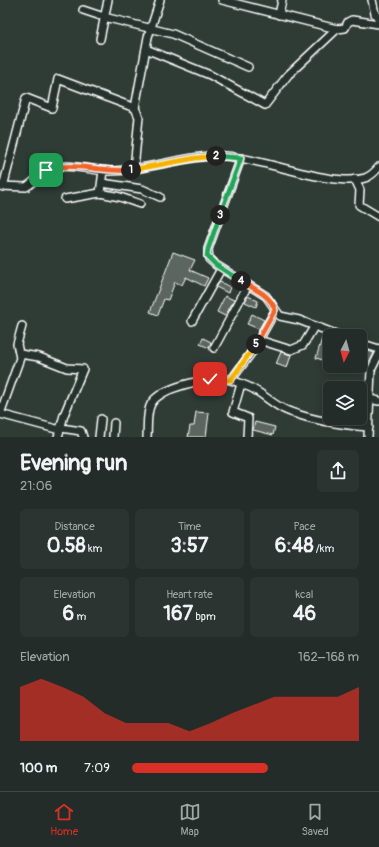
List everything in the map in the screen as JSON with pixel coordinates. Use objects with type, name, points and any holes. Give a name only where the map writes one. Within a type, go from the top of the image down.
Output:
[{"type":"street","points":[[100,39],[108,0]]},
{"type":"street","points":[[134,169],[138,117],[135,108],[146,49],[160,0]]},
{"type":"street","points":[[222,0],[337,29],[345,28],[348,22],[352,20],[379,24]]},
{"type":"street","points":[[279,15],[282,0]]},
{"type":"street","points":[[372,0],[375,14],[379,19]]},
{"type":"street","points":[[83,10],[104,17],[173,34],[248,67]]},
{"type":"street","points":[[146,49],[210,75],[265,105],[288,76],[337,29]]},
{"type":"street","points":[[135,108],[58,79],[52,108],[26,98],[2,187],[26,187],[46,170],[55,167],[74,166],[103,171],[134,169],[196,158],[223,156],[241,158],[322,176],[355,179],[365,178],[375,173],[379,167]]},
{"type":"street","points":[[241,158],[207,252],[211,262],[270,299],[275,310],[280,316],[323,329]]},
{"type":"street","points":[[100,193],[103,171]]},
{"type":"street","points":[[355,179],[360,190],[360,204],[379,217]]},
{"type":"street","points":[[102,183],[142,189],[160,196]]},
{"type":"street","points":[[65,199],[100,193],[120,197],[140,204]]},
{"type":"street","points":[[192,321],[221,269]]},
{"type":"street","points":[[214,348],[248,285]]},
{"type":"street","points":[[231,380],[252,352],[275,310]]},
{"type":"street","points":[[22,326],[16,344],[20,354],[0,414],[59,432],[79,430],[81,431],[82,437]]},
{"type":"street","points":[[259,340],[291,350],[303,345],[314,326]]},
{"type":"street","points":[[367,345],[379,349]]},
{"type":"street","points":[[20,354],[39,357],[67,368],[83,369],[59,432]]},
{"type":"street","points":[[368,437],[371,370],[379,354]]},
{"type":"street","points":[[147,437],[149,409],[158,395],[166,390],[210,379],[231,380],[241,384],[290,412],[335,423],[369,427]]},
{"type":"street","points":[[241,384],[233,412],[248,418],[247,437]]},
{"type":"street","points":[[369,399],[379,401]]},
{"type":"street","points":[[99,437],[101,419]]},
{"type":"street","points":[[112,437],[114,423]]},
{"type":"building","points":[[173,252],[195,260],[190,270],[208,278],[204,286],[186,277],[182,285],[175,282],[168,300],[164,299],[158,315],[150,312]]},
{"type":"building","points":[[220,282],[230,287],[228,293],[216,287]]},
{"type":"building","points":[[225,296],[234,300],[225,316],[217,312]]},
{"type":"building","points":[[248,296],[258,301],[256,307],[245,302]]},
{"type":"building","points":[[252,314],[264,320],[259,329],[247,324]]},
{"type":"building","points":[[323,335],[323,360],[316,358]]},
{"type":"building","points":[[203,338],[211,342],[209,348],[200,344]]},
{"type":"building","points":[[367,351],[374,353],[370,361],[367,360]]},
{"type":"building","points":[[281,352],[291,355],[287,368],[276,364]]},
{"type":"building","points":[[196,412],[209,413],[206,437],[188,437],[190,426],[194,426]]},
{"type":"building","points":[[255,422],[275,427],[273,435],[253,430]]},
{"type":"route","points":[[46,170],[55,167],[74,166],[103,171],[120,171],[213,156],[241,158],[208,249],[207,256],[211,262],[270,299],[274,304],[275,310],[252,352],[231,380],[210,379]]}]
